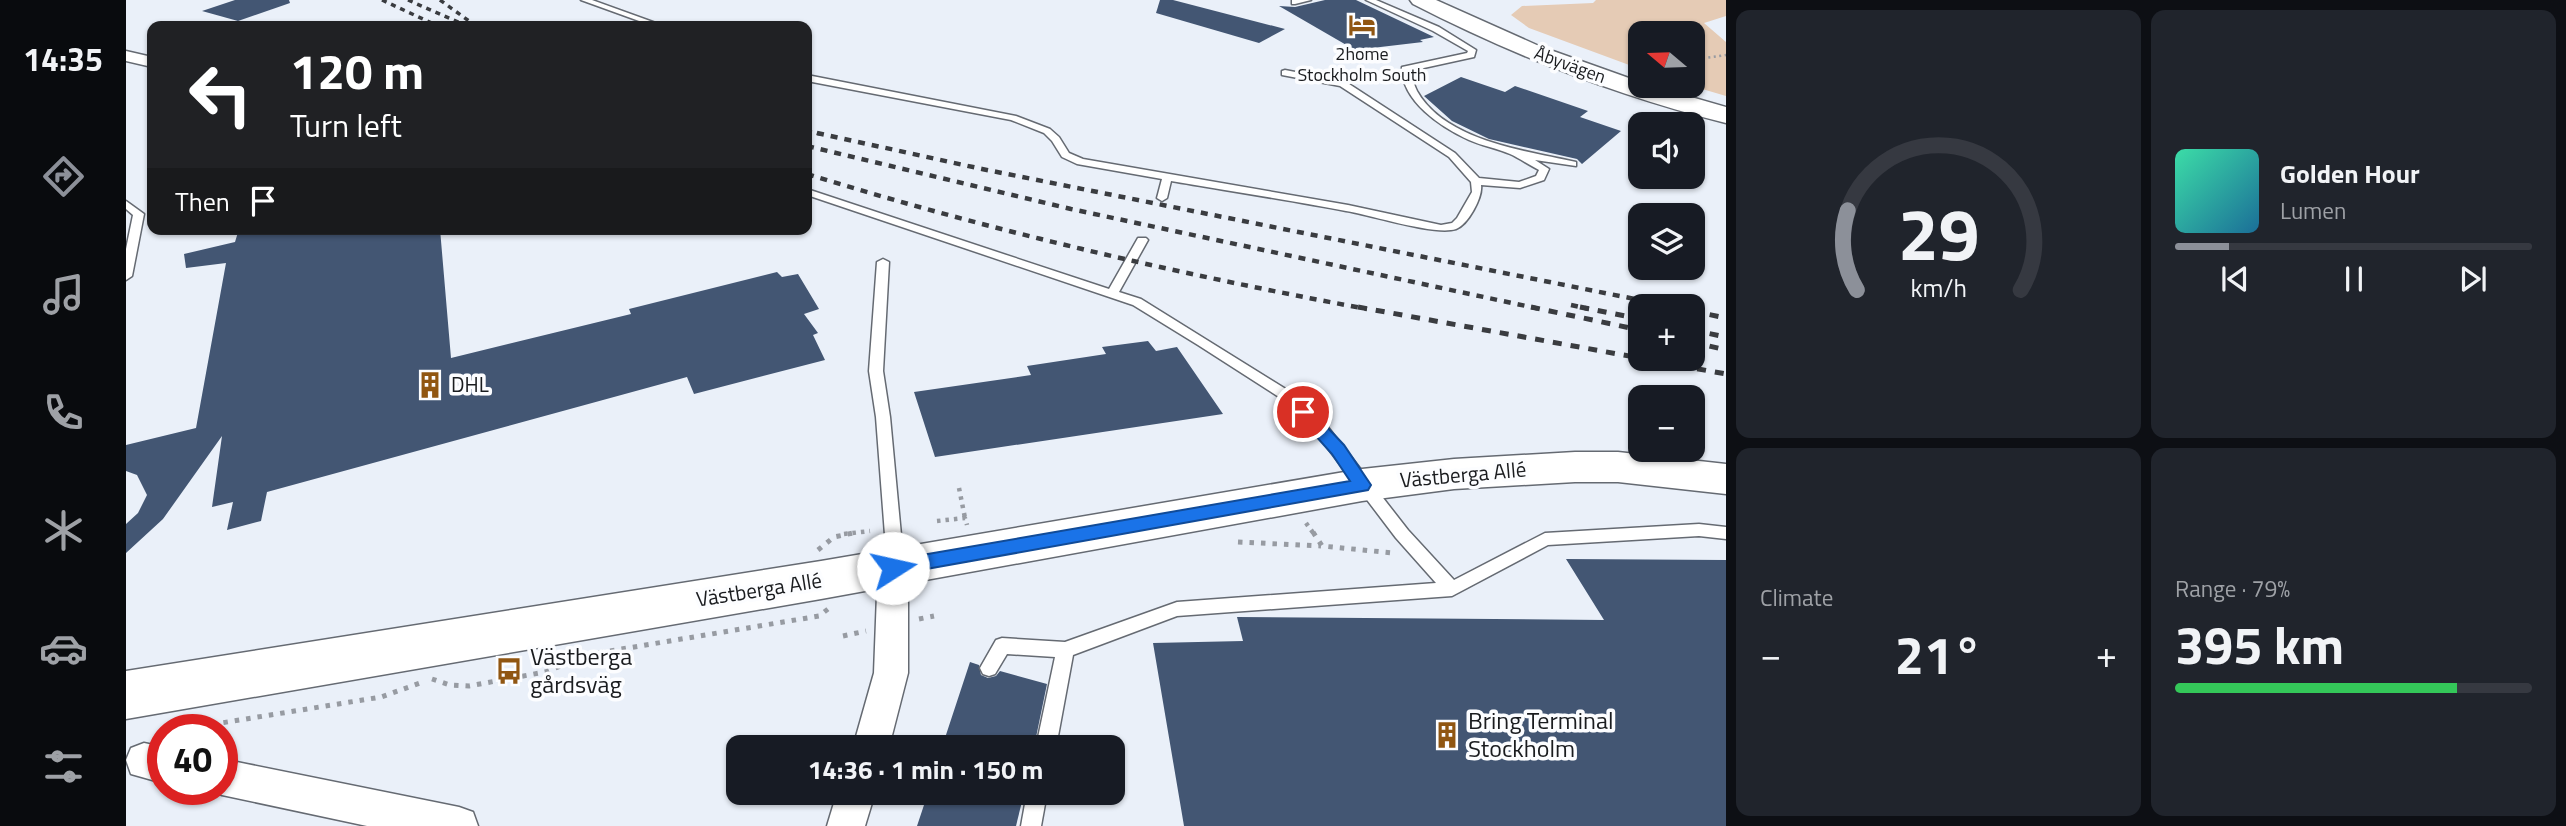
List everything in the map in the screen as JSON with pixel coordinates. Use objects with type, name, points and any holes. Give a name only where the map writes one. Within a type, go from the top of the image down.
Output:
[{"type":"street","points":[[1412,0],[1433,3]]},
{"type":"street","name":"Åbyvägen","points":[[1433,3],[1628,74]]},
{"type":"street","name":"Åbyvägen","points":[[1433,3],[1495,36],[1569,65],[1726,115]]},
{"type":"street","points":[[126,55],[147,61]]},
{"type":"street","points":[[1705,98],[1726,104]]},
{"type":"street","name":"Västberga Allé","points":[[126,695],[882,550],[1290,498],[1362,485],[1490,471],[1575,467],[1618,467],[1726,479]]},
{"type":"street","points":[[874,735],[891,673],[882,550]]},
{"type":"street","points":[[238,781],[407,821],[459,826]]},
{"type":"street","points":[[846,826],[852,805]]},
{"type":"lane","points":[[585,0],[646,21]]},
{"type":"lane","points":[[1295,2],[1307,0]]},
{"type":"lane","points":[[1370,0],[1436,29],[1472,50],[1471,55],[1405,69],[1407,80],[1418,100],[1455,129],[1479,141],[1517,154],[1572,163]]},
{"type":"lane","points":[[812,79],[1013,118],[1047,131],[1056,139],[1065,155],[1073,159],[1167,178],[1348,208],[1441,228],[1455,226],[1461,220],[1477,192],[1476,181],[1452,155],[1343,84],[1285,73]]},
{"type":"lane","points":[[1476,181],[1520,185],[1540,178],[1544,169],[1517,154]]},
{"type":"lane","points":[[1162,198],[1167,178]]},
{"type":"lane","points":[[812,194],[1137,302],[1284,394],[1322,430],[1362,485],[1452,589]]},
{"type":"lane","points":[[126,204],[139,214],[126,276]]},
{"type":"lane","points":[[1112,294],[1142,240]]},
{"type":"lane","points":[[882,550],[893,535],[883,418],[876,371],[883,262]]},
{"type":"lane","points":[[989,668],[1002,646],[1065,650],[1177,608],[1452,589],[1545,539],[1699,530],[1726,533]]},
{"type":"lane","points":[[1048,735],[1065,650]]},
{"type":"lane","points":[[1031,826],[1035,805]]},
{"type":"path","points":[[1705,58],[1726,55]]},
{"type":"path","points":[[959,488],[965,518]]},
{"type":"path","points":[[1290,498],[1322,546]]},
{"type":"path","points":[[818,554],[821,544],[832,537],[882,550]]},
{"type":"path","points":[[1238,542],[1322,546],[1422,556]]},
{"type":"path","points":[[238,720],[381,697],[405,690],[440,674]]},
{"type":"shaded area","points":[[1596,0],[1726,0],[1726,16],[1705,23],[1628,21],[1628,65],[1529,28],[1511,15],[1522,6],[1593,3]]},
{"type":"shaded area","points":[[1705,24],[1726,42],[1726,96],[1705,90]]},
{"type":"building","points":[[235,0],[289,0],[290,3],[238,21],[202,11]]},
{"type":"building","points":[[1160,0],[1173,0],[1285,29],[1259,43],[1156,13]]},
{"type":"building","name":"2home Stockholm South","points":[[1325,0],[1356,0],[1434,37],[1420,40],[1423,42],[1355,50],[1279,6],[1295,7]]},
{"type":"building","points":[[1461,77],[1505,92],[1515,86],[1588,111],[1580,117],[1621,131],[1582,164],[1577,159],[1489,139],[1452,121],[1424,96]]},
{"type":"building","name":"DHL","points":[[237,235],[441,235],[451,358],[631,314],[629,309],[777,272],[782,277],[798,274],[819,309],[804,314],[818,333],[813,335],[825,360],[694,394],[687,377],[267,492],[261,521],[227,530],[233,502],[212,507],[222,436],[163,519],[126,553],[126,524],[138,513],[147,495],[137,475],[126,471],[126,445],[196,428],[226,263],[186,268],[184,254],[235,242]]},
{"type":"building","points":[[1148,341],[1156,351],[1177,347],[1223,414],[935,457],[914,392],[1031,375],[1027,366],[1106,354],[1102,347]]},
{"type":"building","name":"Bring Terminal Stockholm","points":[[1566,559],[1726,560],[1726,826],[1184,826],[1153,643],[1243,641],[1237,617],[1604,620]]},
{"type":"building","points":[[970,662],[979,665],[981,675],[988,678],[996,676],[1000,671],[1047,684],[1036,735],[946,735]]},
{"type":"building","points":[[924,805],[1021,805],[1016,826],[917,826]]},
{"type":"railway","points":[[382,0],[427,21]]},
{"type":"railway","points":[[408,0],[456,21]]},
{"type":"railway","points":[[440,0],[469,21]]},
{"type":"railway","points":[[812,132],[825,135]]},
{"type":"railway","points":[[817,133],[982,169],[1628,298]]},
{"type":"railway","points":[[812,147],[1071,209],[1540,309]]},
{"type":"railway","points":[[812,176],[1085,250],[1367,309]]},
{"type":"railway","points":[[1571,305],[1580,307]]},
{"type":"railway","points":[[1358,307],[1628,356]]},
{"type":"railway","points":[[1531,307],[1628,327]]},
{"type":"railway","points":[[1580,307],[1628,317]]},
{"type":"railway","points":[[1580,307],[1589,309]]},
{"type":"railway","points":[[1705,314],[1726,318]]},
{"type":"railway","points":[[1705,333],[1726,337]]},
{"type":"railway","points":[[1705,345],[1726,350]]},
{"type":"railway","points":[[1705,370],[1726,374]]},
{"type":"place","name":"2home Stockholm South","points":[[1362,25]]},
{"type":"place","name":"DHL","points":[[430,385]]},
{"type":"place","name":"Västberga gårdsväg","points":[[509,671]]},
{"type":"place","name":"Bring Terminal Stockholm","points":[[1447,735]]},
{"type":"route","points":[[893,568],[1362,485],[1338,449],[1303,412]]}]
